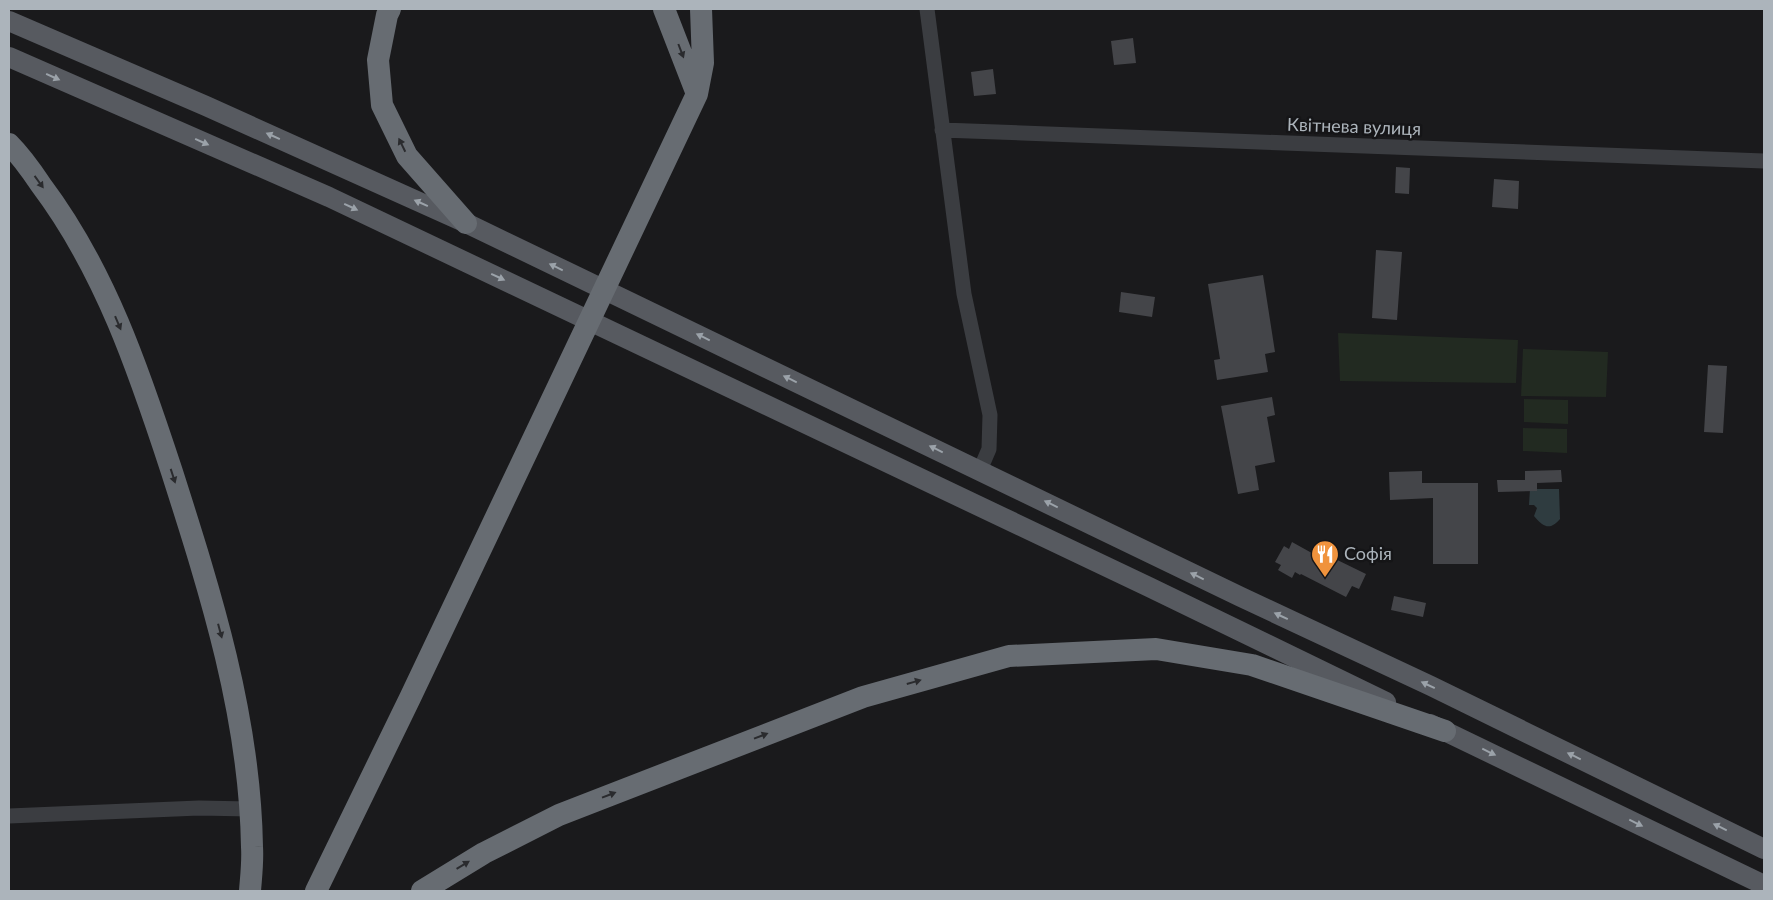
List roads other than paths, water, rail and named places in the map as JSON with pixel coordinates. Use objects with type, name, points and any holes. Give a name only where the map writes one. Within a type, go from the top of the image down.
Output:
[{"type":"highway","points":[[390,9],[387,15],[378,60],[382,104],[407,156],[466,223]]},
{"type":"highway","points":[[664,9],[697,94]]},
{"type":"highway","points":[[316,891],[410,698],[554,391],[697,94],[703,63],[701,9]]},
{"type":"highway","points":[[9,144],[63,214],[85,252],[138,369],[203,568],[228,662],[242,728],[252,848],[250,891]]},
{"type":"highway","points":[[422,891],[484,852],[559,815],[863,697],[1009,656],[1156,649],[1252,665],[1445,732]]},
{"type":"main road","points":[[9,21],[206,106],[466,223],[1764,849]]},
{"type":"main road","points":[[9,58],[329,197],[1149,586],[1445,732],[1764,885]]},
{"type":"street","points":[[927,9],[964,294],[990,415],[988,449],[980,470]]},
{"type":"street","name":"Квітнева вулиця","points":[[942,130],[1764,161]]},
{"type":"street","points":[[9,816],[199,808],[250,809]]},
{"type":"street","points":[[1759,891],[1764,885]]},
{"type":"place","name":"Софія","points":[[1325,578]]}]
